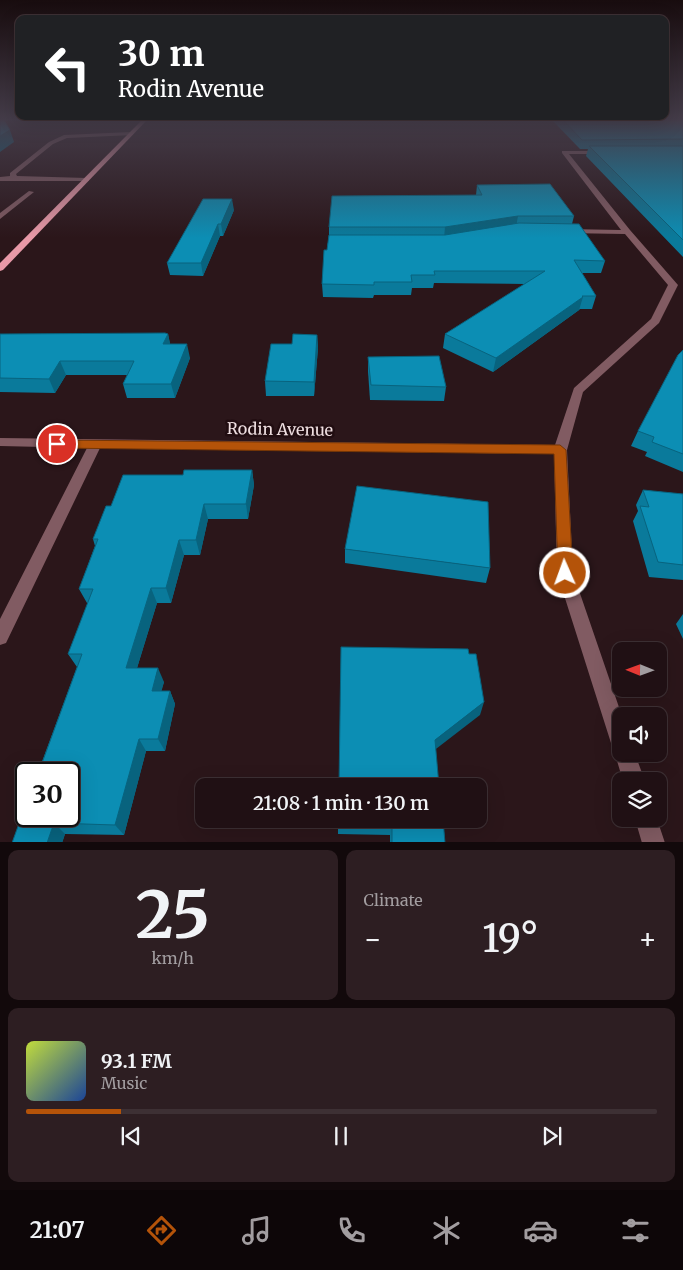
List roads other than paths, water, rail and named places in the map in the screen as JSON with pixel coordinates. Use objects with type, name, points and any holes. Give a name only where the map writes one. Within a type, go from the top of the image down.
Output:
[{"type":"main road","points":[[0,268],[107,159]]},
{"type":"street","points":[[15,178],[12,174],[31,159]]},
{"type":"street","points":[[570,159],[627,232],[674,284],[655,321],[578,391],[560,450],[565,573],[612,716]]},
{"type":"street","points":[[0,179],[87,180]]},
{"type":"street","points":[[0,218],[31,192]]},
{"type":"street","points":[[561,231],[627,232]]},
{"type":"street","name":"Rodin Avenue","points":[[0,442],[95,445],[560,450]]},
{"type":"street","points":[[0,637],[95,445]]},
{"type":"street","points":[[649,827],[654,842]]}]
